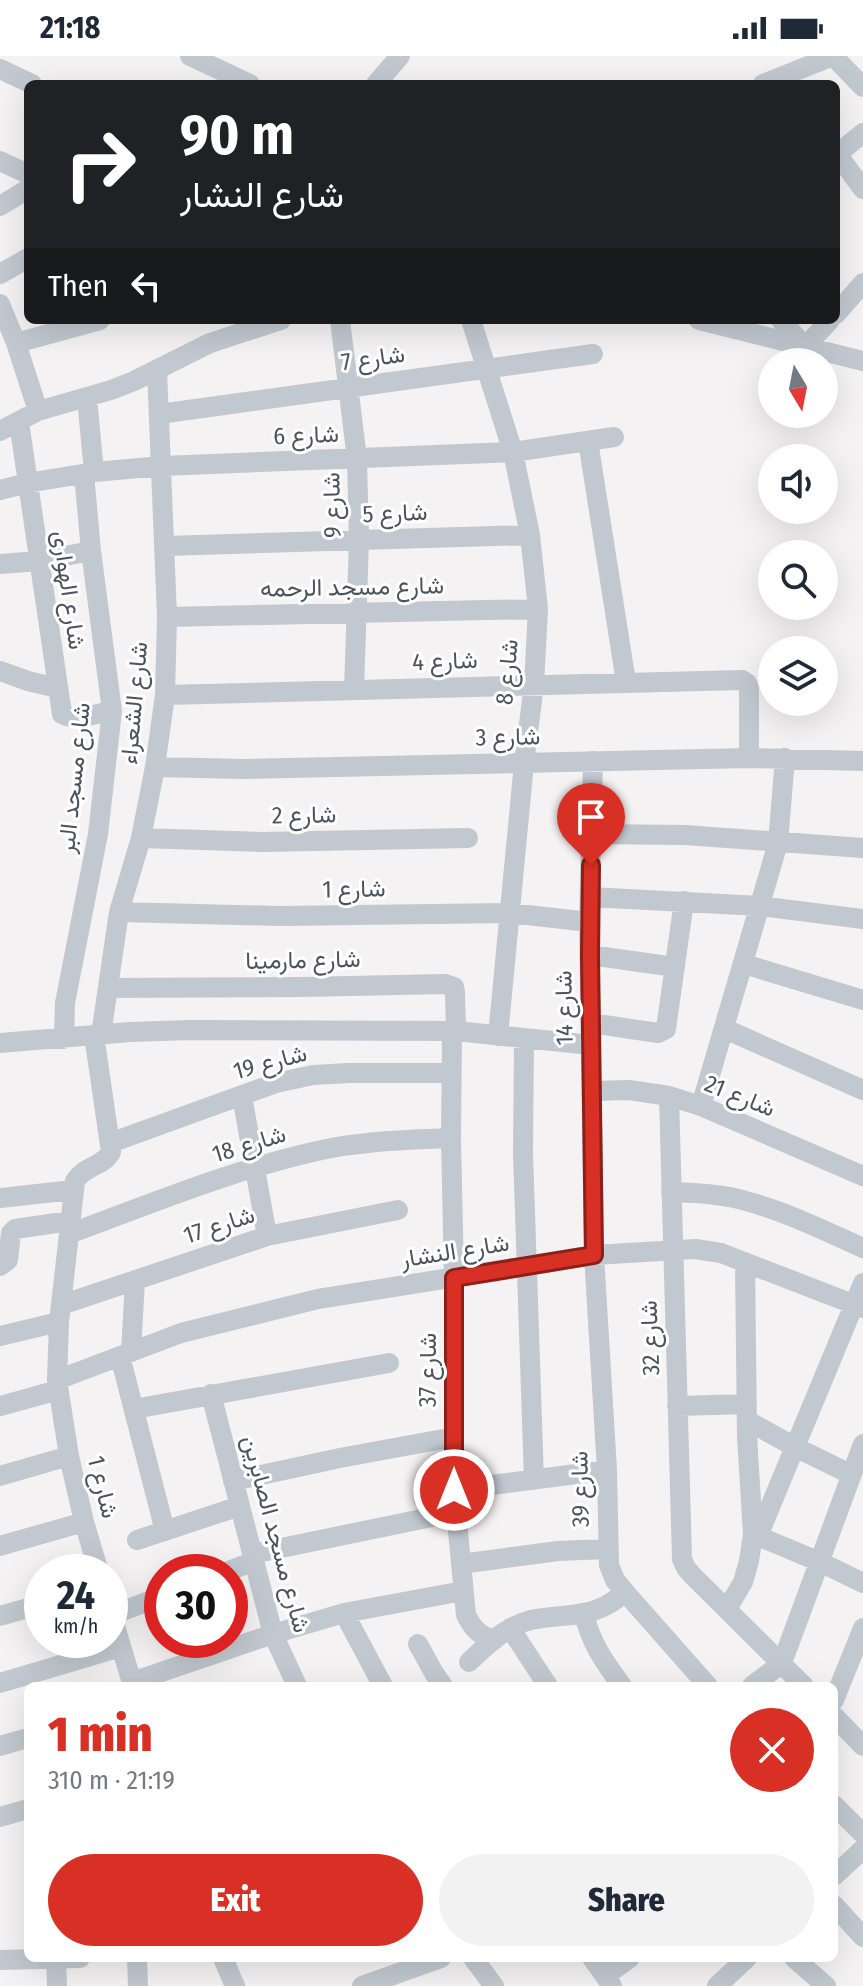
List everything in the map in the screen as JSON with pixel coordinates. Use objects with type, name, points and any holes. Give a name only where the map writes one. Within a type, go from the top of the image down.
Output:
[{"type":"street","points":[[190,56],[241,80]]},
{"type":"street","points":[[379,80],[400,56]]},
{"type":"street","points":[[771,80],[810,60],[833,56],[863,87]]},
{"type":"street","points":[[0,69],[24,80]]},
{"type":"street","points":[[840,152],[863,133]]},
{"type":"street","points":[[840,159],[863,189]]},
{"type":"street","points":[[0,161],[24,172]]},
{"type":"street","points":[[0,206],[24,191]]},
{"type":"street","points":[[0,274],[24,260]]},
{"type":"street","points":[[841,300],[863,283]]},
{"type":"street","points":[[0,304],[38,411]]},
{"type":"street","points":[[16,343],[85,324]]},
{"type":"street","points":[[9,426],[38,411],[111,390],[210,343],[269,324]]},
{"type":"street","name":"شارع 9","points":[[340,324],[357,459],[359,540],[354,690]]},
{"type":"street","name":"شارع 8","points":[[472,324],[513,452],[530,535],[538,609],[534,685],[498,1036]]},
{"type":"street","points":[[715,324],[863,361]]},
{"type":"street","points":[[785,324],[805,347]]},
{"type":"street","points":[[805,347],[826,324]]},
{"type":"street","name":"شارع 7","points":[[159,414],[593,354]]},
{"type":"street","name":"شارع الشعراء","points":[[97,1035],[108,988],[119,912],[141,838],[165,695],[167,617],[157,370]]},
{"type":"street","name":"شارع مسجد البر","points":[[64,1039],[67,994],[98,834],[112,711],[91,551],[87,398]]},
{"type":"street","name":"شارع الهوارى","points":[[9,426],[27,483],[62,714],[67,717],[112,711]]},
{"type":"street","name":"شارع 6","points":[[0,490],[89,473],[162,466],[513,452],[614,437]]},
{"type":"street","points":[[588,441],[626,682]]},
{"type":"street","name":"شارع 5","points":[[165,546],[530,535]]},
{"type":"street","points":[[0,564],[39,561],[91,551]]},
{"type":"street","name":"شارع مسجد الرحمه","points":[[167,617],[538,609]]},
{"type":"street","points":[[0,671],[57,688]]},
{"type":"street","name":"شارع 4","points":[[165,695],[742,680],[749,689],[749,758]]},
{"type":"street","name":"شارع 3","points":[[155,767],[214,769],[749,758],[863,761]]},
{"type":"street","points":[[701,1106],[778,843],[785,758]]},
{"type":"street","name":"شارع 14","points":[[593,761],[589,922],[594,1255]]},
{"type":"street","points":[[592,834],[685,835],[863,848]]},
{"type":"street","name":"شارع 2","points":[[141,838],[263,842],[468,838]]},
{"type":"street","points":[[590,897],[760,906],[863,919]]},
{"type":"street","points":[[591,1023],[663,1032],[667,1024],[684,901]]},
{"type":"street","name":"شارع 1","points":[[119,912],[280,916],[510,913],[589,922]]},
{"type":"street","points":[[590,955],[675,967]]},
{"type":"street","points":[[744,964],[863,1000]]},
{"type":"street","name":"شارع مارمينا","points":[[108,988],[450,984],[455,993],[454,1031]]},
{"type":"street","points":[[725,1029],[863,1090]]},
{"type":"street","points":[[0,1043],[190,1030],[454,1031],[591,1045]]},
{"type":"street","name":"شارع 37","points":[[454,1031],[451,1073],[454,1490],[466,1615],[472,1627],[482,1635],[502,1634],[538,1682]]},
{"type":"street","points":[[0,1198],[73,1190],[80,1173],[107,1159],[111,1152],[97,1035]]},
{"type":"street","points":[[524,1038],[523,1153],[534,1480]]},
{"type":"street","name":"شارع 19","points":[[110,1143],[276,1083],[313,1075],[451,1073]]},
{"type":"street","name":"شارع 21","points":[[592,1091],[629,1090],[669,1096],[701,1106],[863,1176]]},
{"type":"street","points":[[242,1096],[267,1236]]},
{"type":"street","name":"شارع 32","points":[[669,1096],[682,1559],[693,1576],[727,1609]]},
{"type":"street","name":"شارع 18","points":[[70,1228],[255,1168],[319,1151],[384,1140],[451,1138]]},
{"type":"street","name":"شارع 1","points":[[73,1190],[60,1313],[58,1385],[69,1456],[94,1554]]},
{"type":"street","points":[[671,1192],[708,1194],[746,1201],[863,1248]]},
{"type":"street","name":"شارع 17","points":[[0,1336],[135,1280],[267,1236],[398,1210]]},
{"type":"street","points":[[0,1266],[8,1260],[11,1233],[15,1229],[70,1228]]},
{"type":"street","name":"شارع النشار","points":[[0,1406],[181,1333],[318,1299],[594,1255],[695,1249],[721,1253],[859,1306]]},
{"type":"street","name":"شارع 39","points":[[594,1255],[607,1470],[609,1565],[615,1580],[704,1682]]},
{"type":"street","points":[[745,1262],[747,1412],[756,1535]]},
{"type":"street","points":[[135,1280],[126,1354],[134,1409],[165,1531]]},
{"type":"street","points":[[800,1682],[727,1609],[743,1582],[756,1535],[859,1306],[863,1283]]},
{"type":"street","points":[[134,1409],[389,1363]]},
{"type":"street","name":"شارع مسجد الصابرين","points":[[211,1394],[273,1634],[295,1682]]},
{"type":"street","points":[[677,1406],[747,1412],[795,1447],[850,1474]]},
{"type":"street","points":[[233,1481],[454,1437]]},
{"type":"street","points":[[757,1682],[782,1663],[863,1444]]},
{"type":"street","points":[[0,1476],[69,1456]]},
{"type":"street","points":[[454,1490],[607,1470]]},
{"type":"street","points":[[137,1540],[240,1506]]},
{"type":"street","points":[[248,1561],[456,1512]]},
{"type":"street","points":[[0,1546],[84,1522]]},
{"type":"street","points":[[756,1535],[863,1583]]},
{"type":"street","points":[[461,1564],[558,1551],[607,1549]]},
{"type":"street","points":[[138,1682],[273,1634],[344,1613],[463,1591]]},
{"type":"street","points":[[469,1662],[502,1634],[529,1621],[599,1610],[625,1592]]},
{"type":"street","points":[[0,1616],[24,1609]]},
{"type":"street","points":[[344,1613],[381,1682]]},
{"type":"street","points":[[584,1613],[596,1650],[619,1682]]},
{"type":"street","points":[[838,1706],[862,1635]]},
{"type":"street","points":[[418,1644],[440,1682]]},
{"type":"street","points":[[0,1683],[84,1658]]},
{"type":"street","points":[[124,1658],[131,1682]]},
{"type":"street","points":[[838,1718],[863,1746]]},
{"type":"street","points":[[0,1746],[24,1739]]},
{"type":"street","points":[[838,1809],[863,1834]]},
{"type":"street","points":[[0,1817],[24,1810]]},
{"type":"street","points":[[838,1872],[863,1849]]},
{"type":"street","points":[[838,1909],[863,1937]]},
{"type":"street","points":[[0,1960],[24,1959]]},
{"type":"street","points":[[56,1962],[57,1986]]},
{"type":"street","points":[[137,1962],[138,1986]]},
{"type":"street","points":[[226,1962],[235,1986]]},
{"type":"street","points":[[362,1986],[430,1962]]},
{"type":"street","points":[[483,1962],[494,1986]]},
{"type":"street","points":[[595,1962],[608,1981],[626,1962]]},
{"type":"street","points":[[717,1986],[743,1962]]},
{"type":"street","points":[[799,1962],[826,1986]]},
{"type":"route","points":[[454,1490],[454,1278],[594,1255],[589,922],[591,865]]}]
